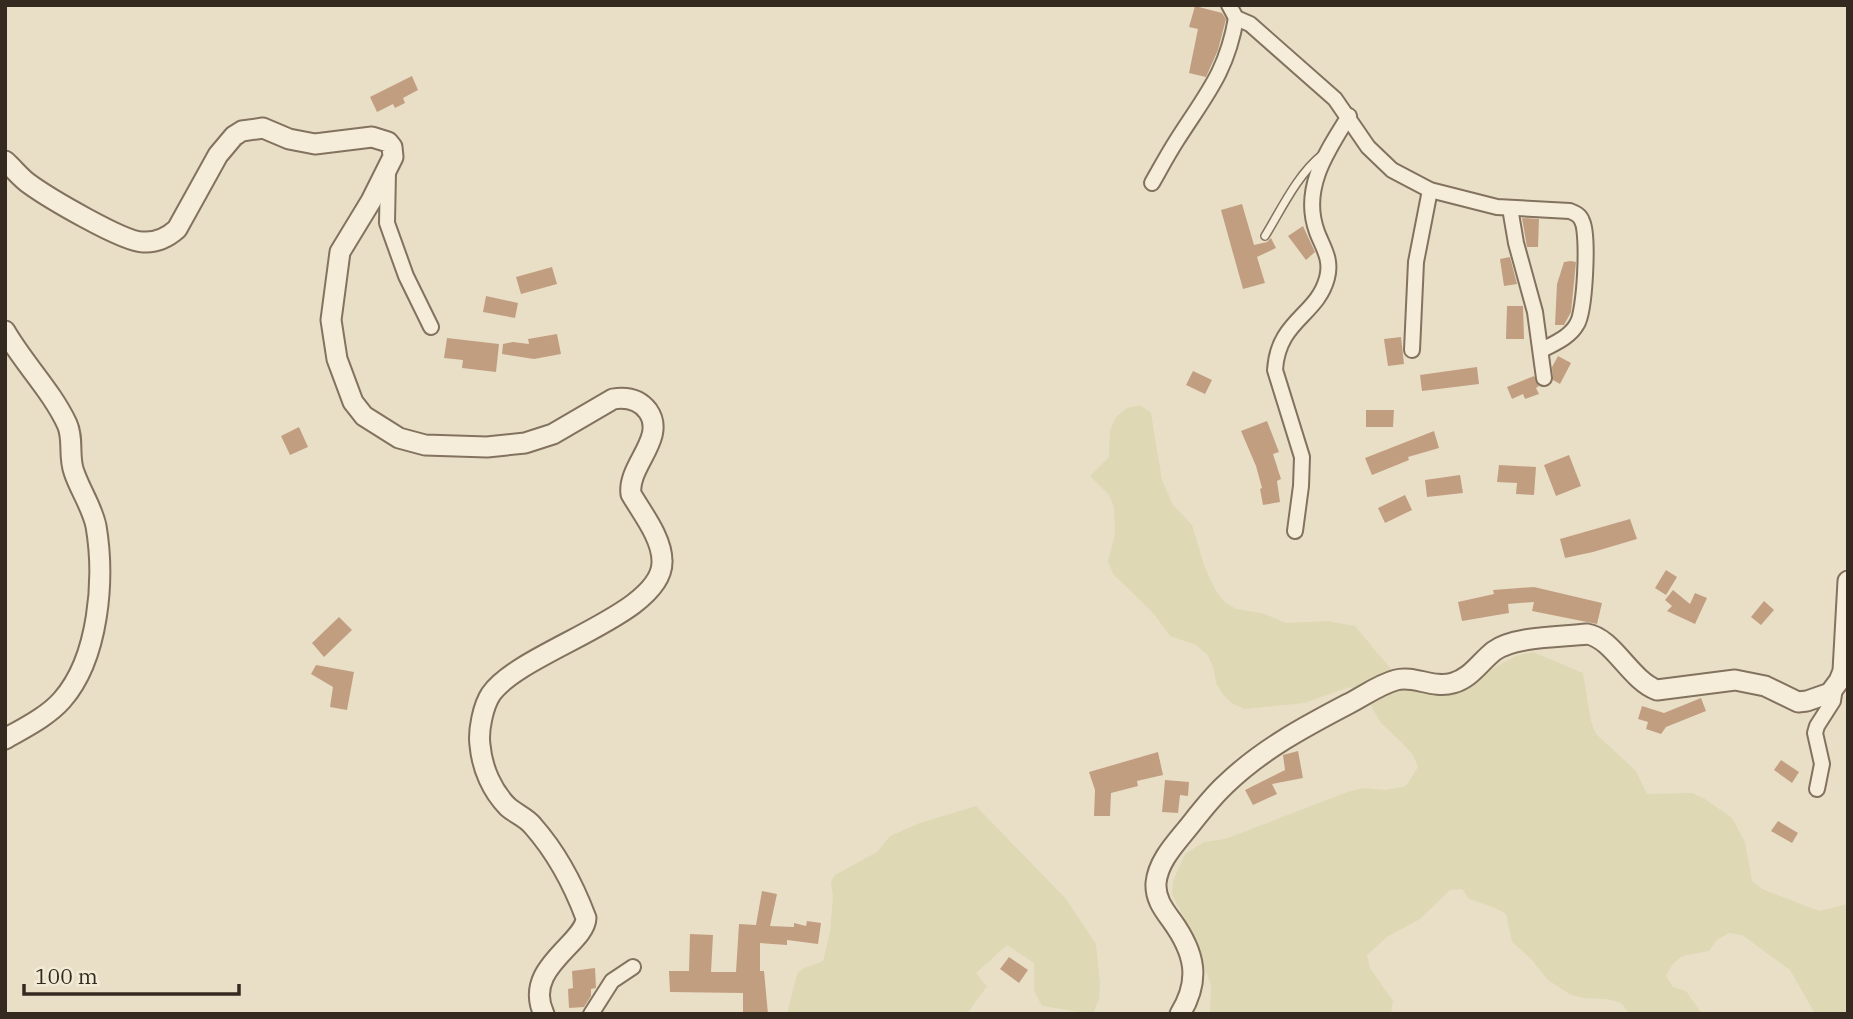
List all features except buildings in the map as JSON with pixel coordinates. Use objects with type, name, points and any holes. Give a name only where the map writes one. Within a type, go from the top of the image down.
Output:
[{"type":"street","points":[[1233,12],[1335,99],[1368,147],[1392,170],[1430,190],[1497,207],[1570,211],[1582,219],[1586,243],[1580,318],[1569,334],[1542,350]]},
{"type":"street","points":[[1152,183],[1176,141],[1208,96],[1231,47],[1233,12]]},
{"type":"street","points":[[1294,531],[1302,477],[1302,457],[1275,370],[1276,356],[1287,330],[1313,303],[1328,276],[1329,263],[1314,224],[1311,198],[1316,177],[1328,150],[1349,117]]},
{"type":"street","points":[[5,161],[27,183],[130,240],[144,242],[168,237],[177,229],[218,155],[234,136],[242,131],[263,128],[289,139],[315,144],[372,137],[388,142],[392,147],[393,157],[371,201],[340,252],[331,320],[337,359],[353,402],[364,416],[398,438],[425,445],[487,447],[525,443],[553,434],[613,399],[638,401],[644,406],[652,420],[648,447],[630,487],[631,494],[656,539],[663,560],[661,573],[653,586],[632,606],[529,662],[492,693],[481,727],[479,744],[486,773],[495,790],[509,807],[532,824],[556,857],[586,918],[583,928],[551,963],[540,995],[544,1014]]},
{"type":"street","points":[[388,166],[387,223],[406,276],[431,327]]},
{"type":"street","points":[[1412,350],[1416,262],[1430,190]]},
{"type":"street","points":[[1510,208],[1516,243],[1535,312],[1544,378]]},
{"type":"street","points":[[5,331],[25,363],[49,391],[68,427],[73,469],[96,528],[100,599],[88,651],[72,686],[49,712],[5,739]]},
{"type":"street","points":[[1817,789],[1822,764],[1815,733],[1835,697],[1835,688],[1843,671],[1848,581]]},
{"type":"street","points":[[1180,1014],[1192,991],[1193,967],[1188,950],[1157,895],[1159,867],[1223,786],[1266,750],[1299,729],[1381,686],[1403,679],[1437,685],[1454,683],[1502,647],[1525,640],[1587,634],[1594,636],[1610,649],[1646,685],[1657,690],[1735,680],[1765,686],[1798,702],[1819,698],[1835,688]]},
{"type":"street","points":[[591,1014],[612,981],[633,967]]},
{"type":"lane","points":[[1265,236],[1311,165],[1328,150]]},
{"type":"shaded area","points":[[1140,405],[1151,413],[1162,480],[1173,505],[1192,525],[1205,568],[1216,591],[1225,602],[1236,609],[1262,613],[1286,623],[1328,621],[1355,626],[1405,686],[1468,683],[1515,656],[1533,652],[1583,673],[1591,721],[1596,734],[1636,771],[1647,794],[1692,793],[1732,818],[1745,842],[1752,881],[1762,889],[1819,911],[1848,904],[1848,1014],[1815,1014],[1790,970],[1742,935],[1729,933],[1717,940],[1709,951],[1682,956],[1672,965],[1666,976],[1673,987],[1686,991],[1702,1014],[1630,1014],[1621,1003],[1571,995],[1548,980],[1531,959],[1512,942],[1506,914],[1469,899],[1462,889],[1450,890],[1420,919],[1387,937],[1367,955],[1370,968],[1393,1001],[1391,1014],[1210,1014],[1211,985],[1188,925],[1172,895],[1173,881],[1185,854],[1204,842],[1225,839],[1350,791],[1364,788],[1385,790],[1406,786],[1418,767],[1413,755],[1380,722],[1368,700],[1350,687],[1304,703],[1245,709],[1233,704],[1223,695],[1216,683],[1207,654],[1196,645],[1170,636],[1154,614],[1113,574],[1108,561],[1115,533],[1114,507],[1109,495],[1090,476],[1109,457],[1110,430],[1116,417],[1127,408]]},
{"type":"shaded area","points":[[976,806],[1066,899],[1096,944],[1100,984],[1099,999],[1093,1014],[1042,1006],[1034,991],[1034,963],[1007,945],[976,973],[987,986],[967,1014],[787,1014],[797,974],[802,969],[823,961],[830,932],[833,896],[831,882],[835,875],[877,852],[890,836],[920,823]]}]
